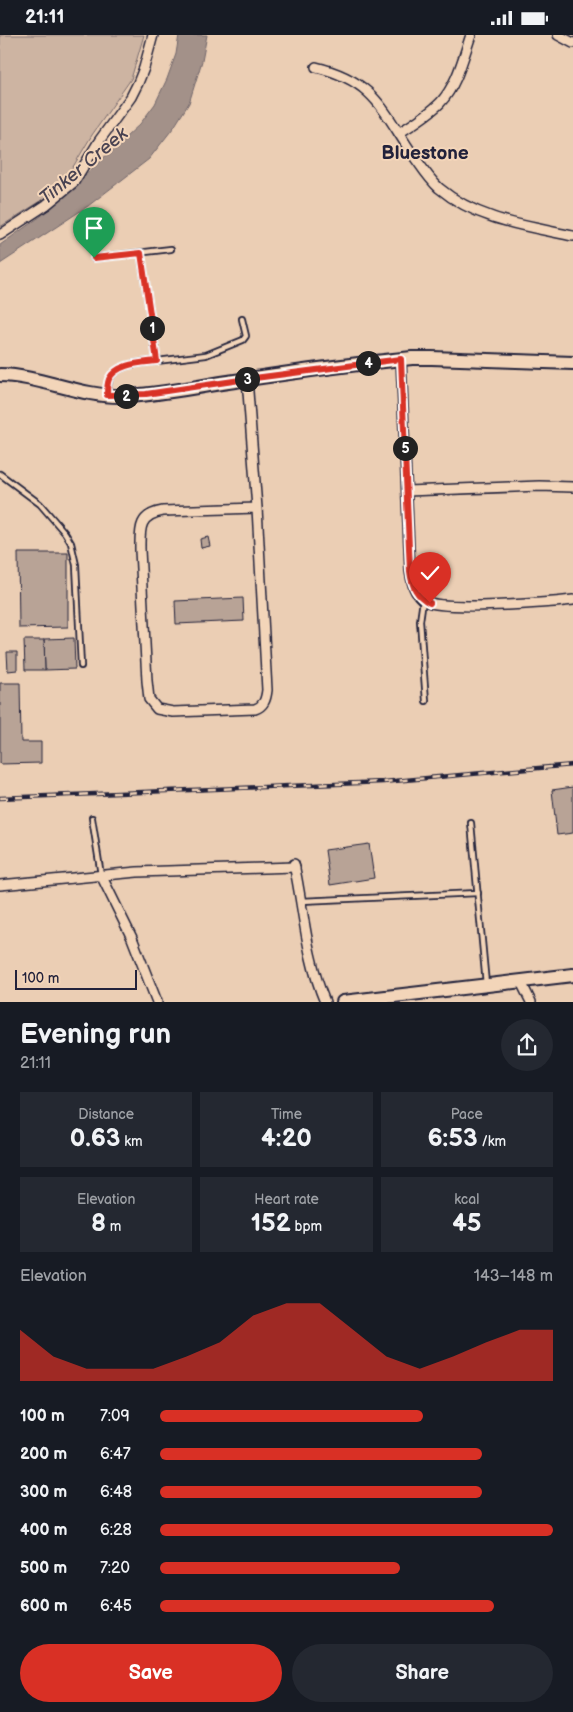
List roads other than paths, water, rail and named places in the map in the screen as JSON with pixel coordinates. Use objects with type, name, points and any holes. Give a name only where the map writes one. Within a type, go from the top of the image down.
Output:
[{"type":"main road","points":[[0,375],[23,378],[85,393],[107,395],[146,394],[401,359],[432,358],[573,363]]},
{"type":"main road","points":[[343,1002],[573,975]]},
{"type":"street","points":[[0,235],[46,205],[74,182],[98,141],[131,97],[144,68],[153,35]]},
{"type":"street","points":[[399,133],[428,113],[447,94],[457,75],[471,35]]},
{"type":"street","points":[[558,35],[573,43]]},
{"type":"street","points":[[316,67],[347,77],[364,88],[386,113],[434,183],[452,198],[466,207],[497,219],[573,236]]},
{"type":"street","points":[[401,359],[412,581],[414,588],[424,600],[438,605],[456,606],[573,601]]},
{"type":"street","points":[[247,379],[257,508],[266,699],[260,707],[173,713],[162,711],[152,705],[149,699],[140,529],[146,518],[152,513],[163,511],[257,508]]},
{"type":"street","points":[[407,491],[539,486],[573,487]]},
{"type":"street","points":[[0,885],[101,875],[295,865],[310,961],[324,1002]]},
{"type":"street","points":[[101,875],[132,939],[157,1002]]},
{"type":"street","points":[[521,982],[531,1002]]},
{"type":"lane","points":[[94,258],[171,249]]},
{"type":"lane","points":[[141,253],[157,361]]},
{"type":"lane","points":[[107,395],[109,379],[116,370],[132,364],[206,355],[243,340],[246,336],[242,319]]},
{"type":"lane","points":[[0,473],[40,504],[66,533],[71,543],[76,565],[82,666]]},
{"type":"lane","points":[[424,600],[420,621],[426,701]]},
{"type":"lane","points":[[92,818],[101,875]]},
{"type":"lane","points":[[471,823],[486,986]]},
{"type":"lane","points":[[300,901],[478,893]]},
{"type":"railway","points":[[0,798],[383,782],[573,765]]},
{"type":"district","name":"Bluestone","points":[[425,152]]},
{"type":"water label","name":"Tinker Creek","points":[[83,165]]}]
